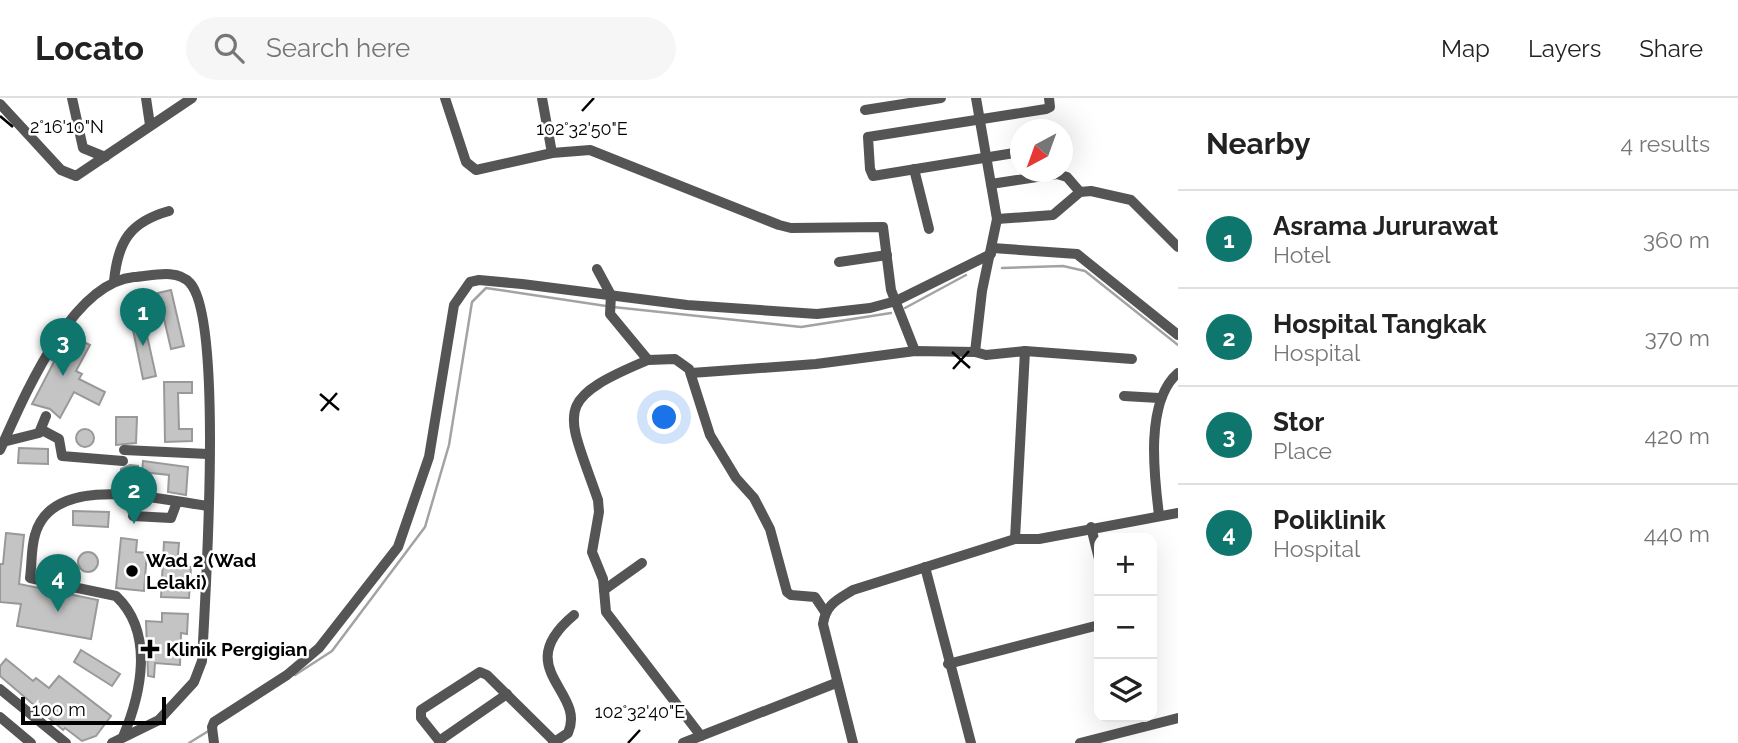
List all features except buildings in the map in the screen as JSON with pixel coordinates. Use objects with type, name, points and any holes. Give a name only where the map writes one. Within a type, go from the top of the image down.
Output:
[{"type":"street","points":[[72,98],[83,149],[105,157]]},
{"type":"street","points":[[146,98],[150,125]]},
{"type":"street","points":[[0,104],[64,173],[80,175],[192,98]]},
{"type":"street","points":[[445,98],[466,162],[472,169],[480,170],[552,153],[594,151],[791,228],[880,227],[885,230],[890,282],[915,351]]},
{"type":"street","points":[[542,98],[552,153]]},
{"type":"street","points":[[866,110],[941,98]]},
{"type":"street","points":[[975,352],[982,291],[997,219],[976,98]]},
{"type":"street","points":[[1010,153],[873,176],[868,158],[868,137],[980,121],[1049,102]]},
{"type":"street","points":[[914,169],[929,229]]},
{"type":"street","points":[[991,184],[1057,174],[1068,177],[1080,192]]},
{"type":"street","points":[[997,219],[1052,215],[1061,211],[1080,192],[1091,191],[1131,200],[1178,247]]},
{"type":"street","points":[[114,281],[118,254],[137,225],[146,218],[169,211]]},
{"type":"street","points":[[213,735],[319,649],[398,547],[429,457],[454,305],[464,287],[479,280],[610,302],[817,314],[870,308],[896,301],[991,251],[1077,254],[1178,335]]},
{"type":"street","points":[[839,262],[887,255]]},
{"type":"street","points":[[597,270],[610,302],[648,360]]},
{"type":"street","points":[[2,446],[61,331],[88,300],[114,281],[173,274],[185,278],[195,290],[209,347],[208,506],[200,671],[194,682],[159,720],[112,743]]},
{"type":"street","points":[[691,373],[751,366],[816,364],[915,351],[975,352],[986,355],[1025,351],[1132,359]]},
{"type":"street","points":[[1016,539],[1025,351]]},
{"type":"street","points":[[701,736],[606,612],[604,590],[592,552],[599,512],[598,500],[578,443],[573,417],[576,406],[588,389],[648,360],[675,359],[683,362],[691,373],[710,435],[736,478],[754,498],[770,529],[787,592],[791,596],[815,597],[825,612]]},
{"type":"street","points":[[1159,515],[1154,474],[1159,398],[1178,373]]},
{"type":"street","points":[[1124,396],[1159,398]]},
{"type":"street","points":[[2,446],[32,437],[42,430],[46,415]]},
{"type":"street","points":[[42,430],[59,439],[59,453],[64,457],[208,454]]},
{"type":"street","points":[[123,737],[141,684],[140,649],[131,616],[116,596],[30,578],[35,534],[41,522],[57,506],[77,496],[112,493],[208,506]]},
{"type":"street","points":[[133,516],[171,518],[175,514],[177,502]]},
{"type":"street","points":[[853,743],[823,624],[825,612],[833,602],[853,590],[1016,539],[1039,539],[1091,527],[1178,513]]},
{"type":"street","points":[[1091,527],[1094,539]]},
{"type":"street","points":[[604,590],[642,563]]},
{"type":"street","points":[[925,567],[948,664],[971,743]]},
{"type":"street","points":[[508,694],[440,742],[420,715],[422,708],[476,672],[487,675],[508,694],[555,743],[568,733],[571,717],[551,673],[549,644],[556,629],[574,615]]},
{"type":"street","points":[[948,664],[1094,626]]},
{"type":"street","points":[[683,743],[836,683]]},
{"type":"street","points":[[0,689],[66,743]]},
{"type":"street","points":[[0,717],[32,743]]},
{"type":"street","points":[[1157,720],[1178,718]]},
{"type":"street","points":[[1080,743],[1141,722]]},
{"type":"waterway","points":[[1002,268],[1063,266],[1085,271],[1178,345]]},
{"type":"waterway","points":[[905,308],[966,275]]},
{"type":"waterway","points":[[295,675],[332,651],[425,527],[449,445],[472,302],[486,288],[606,306]]},
{"type":"waterway","points":[[613,307],[801,327],[891,313]]},
{"type":"waterway","points":[[189,743],[210,730]]},
{"type":"place","name":"Asrama Jururawat","points":[[143,346]]},
{"type":"place","name":"Stor","points":[[63,376]]},
{"type":"place","name":"Hospital Tangkak","points":[[134,524]]},
{"type":"place","name":"Wad 2 (Wad Lelaki)","points":[[132,571]]},
{"type":"place","name":"Poliklinik","points":[[58,612]]},
{"type":"place","name":"Klinik Pergigian","points":[[150,649]]}]
